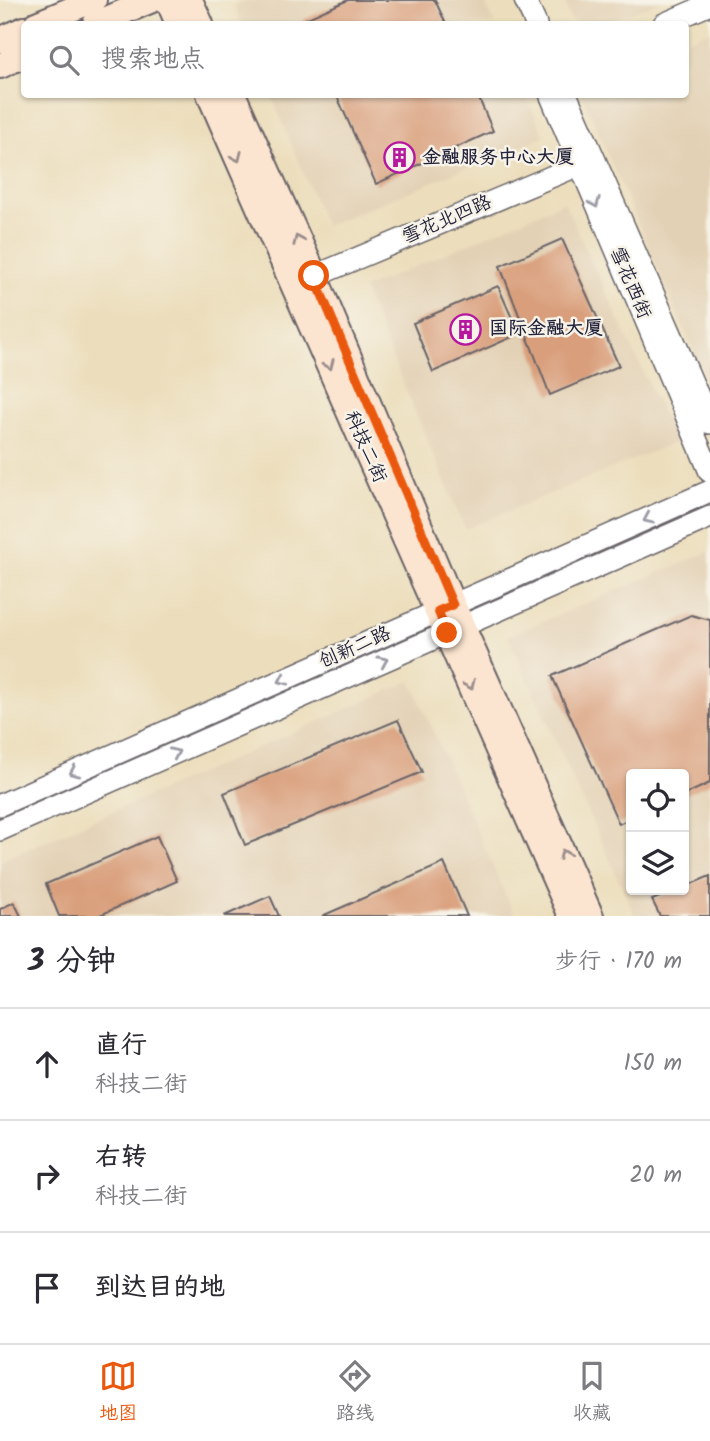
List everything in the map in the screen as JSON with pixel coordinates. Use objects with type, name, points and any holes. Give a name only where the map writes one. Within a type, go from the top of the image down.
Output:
[{"type":"main road","points":[[43,21],[94,0]]},
{"type":"main road","points":[[102,21],[152,0]]},
{"type":"main road","points":[[168,0],[177,21]]},
{"type":"main road","points":[[190,0],[200,21]]},
{"type":"main road","points":[[0,40],[21,30]]},
{"type":"main road","points":[[0,66],[21,56]]},
{"type":"main road","name":"科技二街","points":[[211,98],[450,619],[591,916]]},
{"type":"main road","name":"科技二街","points":[[235,98],[314,276],[571,916]]},
{"type":"street","points":[[510,0],[520,21]]},
{"type":"street","points":[[525,0],[535,21]]},
{"type":"street","points":[[671,21],[710,4]]},
{"type":"street","name":"雪花西街","points":[[552,98],[710,472]]},
{"type":"street","name":"雪花西街","points":[[568,98],[710,423]]},
{"type":"street","name":"雪花北四路","points":[[314,276],[579,165]]},
{"type":"street","name":"创新二路","points":[[0,830],[450,619],[710,491]]},
{"type":"street","name":"创新二路","points":[[0,804],[450,619],[710,517]]},
{"type":"shaded area","points":[[247,0],[484,0],[494,21],[241,21],[234,6]]},
{"type":"shaded area","points":[[563,0],[663,0],[610,21],[571,20]]},
{"type":"shaded area","points":[[710,30],[710,389],[583,98],[689,98],[689,39]]},
{"type":"shaded area","points":[[272,98],[527,98],[544,136],[325,226]]},
{"type":"shaded area","points":[[564,202],[676,442],[465,529],[363,289]]},
{"type":"shaded area","points":[[710,551],[710,916],[635,916],[508,636]]},
{"type":"shaded area","points":[[411,681],[515,916],[0,916],[0,861]]},
{"type":"building","points":[[348,0],[435,0],[445,21],[303,21]]},
{"type":"building","name":"金融服务中心大厦","points":[[338,98],[479,98],[493,131],[376,184]]},
{"type":"building","points":[[562,239],[619,366],[550,395],[500,266]]},
{"type":"building","name":"国际金融大厦","points":[[498,286],[519,334],[433,372],[413,323]]},
{"type":"building","points":[[691,615],[710,620],[710,783],[689,793],[689,769],[626,769],[626,820],[619,824],[552,676]]},
{"type":"building","points":[[398,720],[422,772],[245,845],[224,793]]},
{"type":"building","points":[[157,836],[177,881],[98,916],[59,916],[46,884]]},
{"type":"building","points":[[444,863],[467,916],[322,916]]},
{"type":"building","points":[[710,876],[710,916],[660,916],[652,900],[664,895],[689,895],[689,885]]},
{"type":"building","points":[[270,896],[279,916],[224,916]]},
{"type":"building","points":[[14,902],[21,916],[0,916],[0,909]]},
{"type":"place","name":"金融服务中心大厦","points":[[399,158]]},
{"type":"place","name":"国际金融大厦","points":[[466,329]]},
{"type":"route","points":[[314,276],[453,605],[438,611],[447,633]]}]
